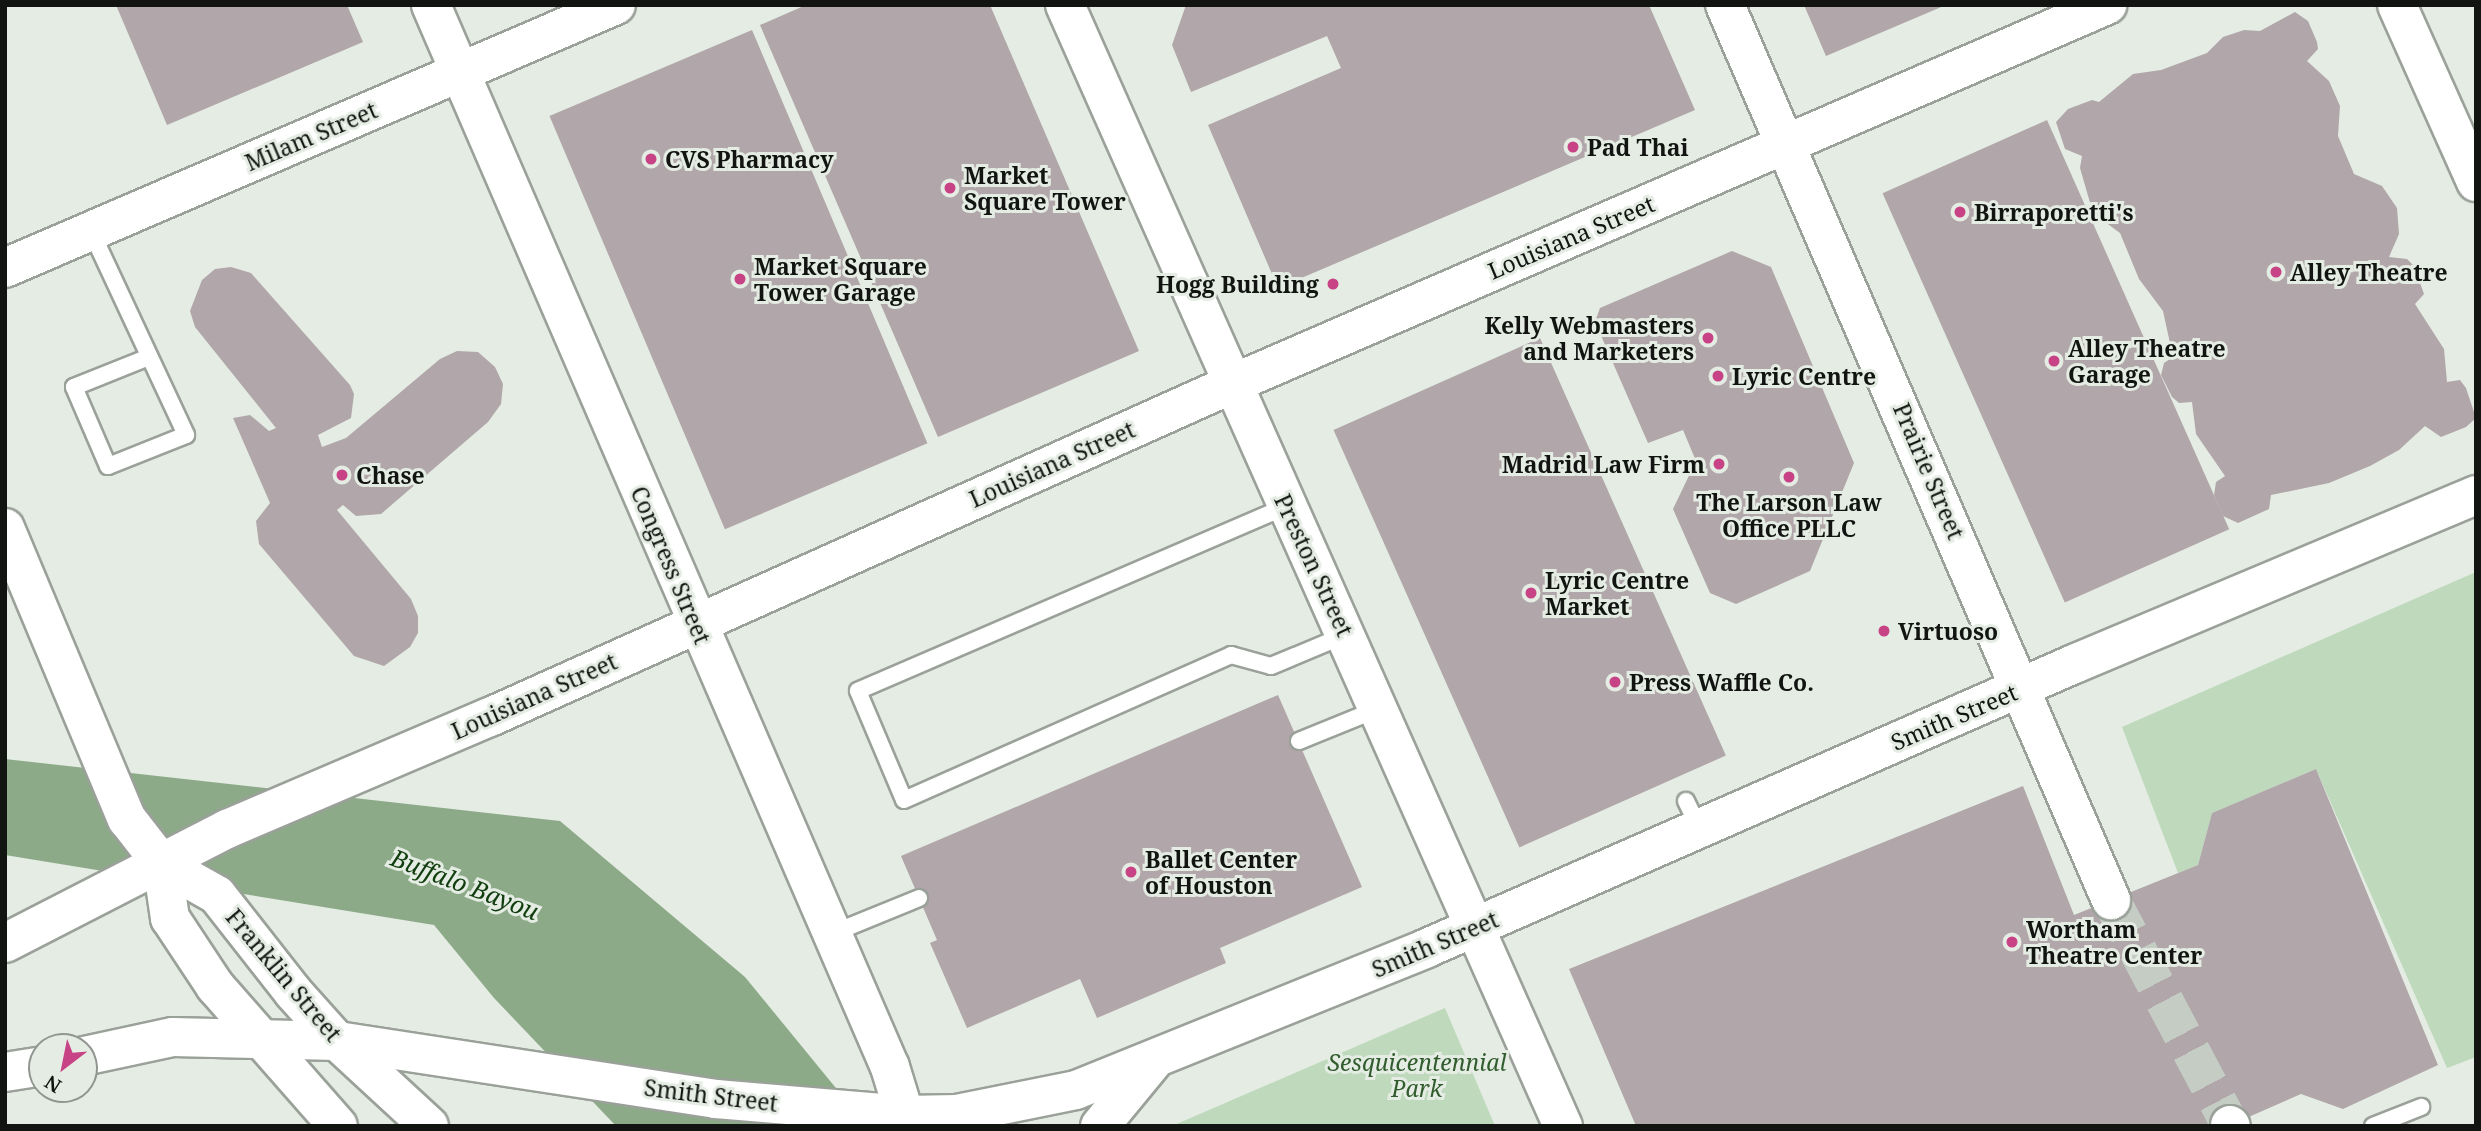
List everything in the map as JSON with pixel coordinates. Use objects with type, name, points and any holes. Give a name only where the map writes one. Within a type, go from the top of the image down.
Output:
[{"type":"main road","name":"Congress Street","points":[[431,5],[869,1022],[906,1120]]},
{"type":"main road","name":"Milam Street","points":[[5,268],[616,5]]},
{"type":"main road","name":"Preston Street","points":[[1065,5],[1232,384],[1478,925],[1563,1126]]},
{"type":"main road","name":"Prairie Street","points":[[1726,5],[2111,900]]},
{"type":"main road","name":"Louisiana Street","points":[[5,943],[227,829],[490,717],[1232,384],[2107,5]]},
{"type":"main road","points":[[2397,5],[2476,182]]},
{"type":"main road","name":"Smith Street","points":[[98,1053],[173,1037],[254,1036],[337,1041],[716,1099],[906,1120],[1012,1106],[1076,1090],[1153,1062],[1478,925],[1693,815],[2022,688],[2476,495]]},
{"type":"main road","name":"Franklin Street","points":[[5,528],[119,805],[162,864],[217,895],[292,992],[337,1041],[429,1126]]},
{"type":"main road","name":"Franklin Street","points":[[162,864],[170,918],[215,986],[254,1036],[338,1126]]},
{"type":"main road","points":[[1100,1126],[1153,1062]]},
{"type":"lane","points":[[91,231],[186,435],[108,466],[74,387],[149,357]]},
{"type":"lane","points":[[1287,506],[858,691],[904,800],[1231,655],[1271,666],[1346,634]]},
{"type":"lane","points":[[1299,741],[1379,709]]},
{"type":"lane","points":[[831,934],[919,898]]},
{"type":"lane","points":[[2373,1126],[2421,1107]]},
{"type":"green space","points":[[2476,572],[2476,1057],[2447,1068],[2316,769],[2212,813],[2198,865],[2178,873],[2122,727]]},
{"type":"green space","name":"Sesquicentennial Park","points":[[1445,1008],[1495,1126],[1172,1126]]},
{"type":"water","name":"Buffalo Bayou","points":[[5,759],[560,821],[745,977],[867,1126],[616,1126],[494,998],[434,925],[5,855]]},
{"type":"building","points":[[116,5],[347,5],[363,42],[167,125]]},
{"type":"building","name":"Market Square Tower","points":[[806,5],[990,5],[1139,351],[938,437],[760,25]]},
{"type":"building","points":[[1186,5],[1649,5],[1695,110],[1278,288],[1208,125],[1341,68],[1327,36],[1191,92],[1172,45]]},
{"type":"building","points":[[1804,5],[1946,5],[1826,56]]},
{"type":"building","name":"Alley Theatre","points":[[2295,12],[2308,21],[2317,42],[2318,49],[2307,61],[2329,81],[2340,106],[2338,136],[2354,174],[2382,186],[2397,208],[2399,234],[2389,257],[2407,259],[2414,266],[2424,294],[2415,304],[2444,349],[2447,382],[2460,380],[2466,388],[2476,418],[2466,427],[2441,437],[2425,426],[2399,450],[2370,466],[2329,483],[2271,495],[2269,509],[2238,523],[2223,516],[2214,495],[2216,482],[2225,476],[2196,434],[2192,402],[2179,403],[2172,397],[2161,375],[2164,363],[2173,357],[2163,311],[2139,279],[2120,233],[2093,213],[2080,168],[2082,156],[2065,149],[2056,122],[2068,109],[2092,100],[2099,102],[2133,74],[2161,70],[2207,53],[2223,37],[2244,30],[2260,31]]},
{"type":"building","name":"Market Square Tower Garage","points":[[752,30],[927,443],[725,529],[549,116]]},
{"type":"building","name":"Alley Theatre Garage","points":[[2047,120],[2229,529],[2065,602],[1883,193]]},
{"type":"building","name":"Lyric Centre","points":[[1732,251],[1771,267],[1854,463],[1810,571],[1736,604],[1710,593],[1673,509],[1696,461],[1683,430],[1648,443],[1595,322],[1600,308]]},
{"type":"building","name":"Chase","points":[[231,267],[251,273],[350,385],[354,394],[351,418],[318,435],[322,447],[346,438],[440,359],[457,351],[478,352],[495,367],[503,384],[501,404],[488,422],[381,514],[356,516],[343,505],[337,510],[411,599],[418,616],[418,633],[410,647],[384,666],[354,656],[259,544],[256,521],[270,503],[233,418],[250,415],[269,431],[276,428],[195,327],[190,311],[202,280],[215,269]]},
{"type":"building","name":"Lyric Centre Market","points":[[1540,338],[1726,755],[1519,847],[1334,430]]},
{"type":"building","name":"Ballet Center of Houston","points":[[1278,695],[1362,887],[1220,948],[1226,963],[1097,1018],[1080,979],[967,1028],[930,943],[937,940],[901,856]]},
{"type":"building","name":"Wortham Theatre Center","points":[[2316,769],[2438,1065],[2343,1109],[2301,1094],[2228,1126],[1636,1126],[1569,969],[2023,786],[2074,915],[2198,865],[2212,813]]},
{"type":"tunnel","points":[[2111,900],[2230,1125]]},
{"type":"place","name":"Pad Thai","points":[[1573,147]]},
{"type":"place","name":"CVS Pharmacy","points":[[651,159]]},
{"type":"place","name":"Market Square Tower","points":[[950,188]]},
{"type":"place","name":"Birraporetti's","points":[[1960,212]]},
{"type":"place","name":"Alley Theatre","points":[[2276,272]]},
{"type":"place","name":"Market Square Tower Garage","points":[[740,279]]},
{"type":"place","name":"Hogg Building","points":[[1333,284]]},
{"type":"place","name":"Kelly Webmasters and Marketers","points":[[1708,338]]},
{"type":"place","name":"Alley Theatre Garage","points":[[2054,361]]},
{"type":"place","name":"Lyric Centre","points":[[1718,376]]},
{"type":"place","name":"Madrid Law Firm","points":[[1719,464]]},
{"type":"place","name":"Chase","points":[[342,475]]},
{"type":"place","name":"The Larson Law Office PLLC","points":[[1789,477]]},
{"type":"place","name":"Lyric Centre Market","points":[[1531,593]]},
{"type":"place","name":"Virtuoso","points":[[1884,631]]},
{"type":"place","name":"Press Waffle Co.","points":[[1615,682]]},
{"type":"place","name":"Ballet Center of Houston","points":[[1131,872]]},
{"type":"place","name":"Wortham Theatre Center","points":[[2012,942]]}]
